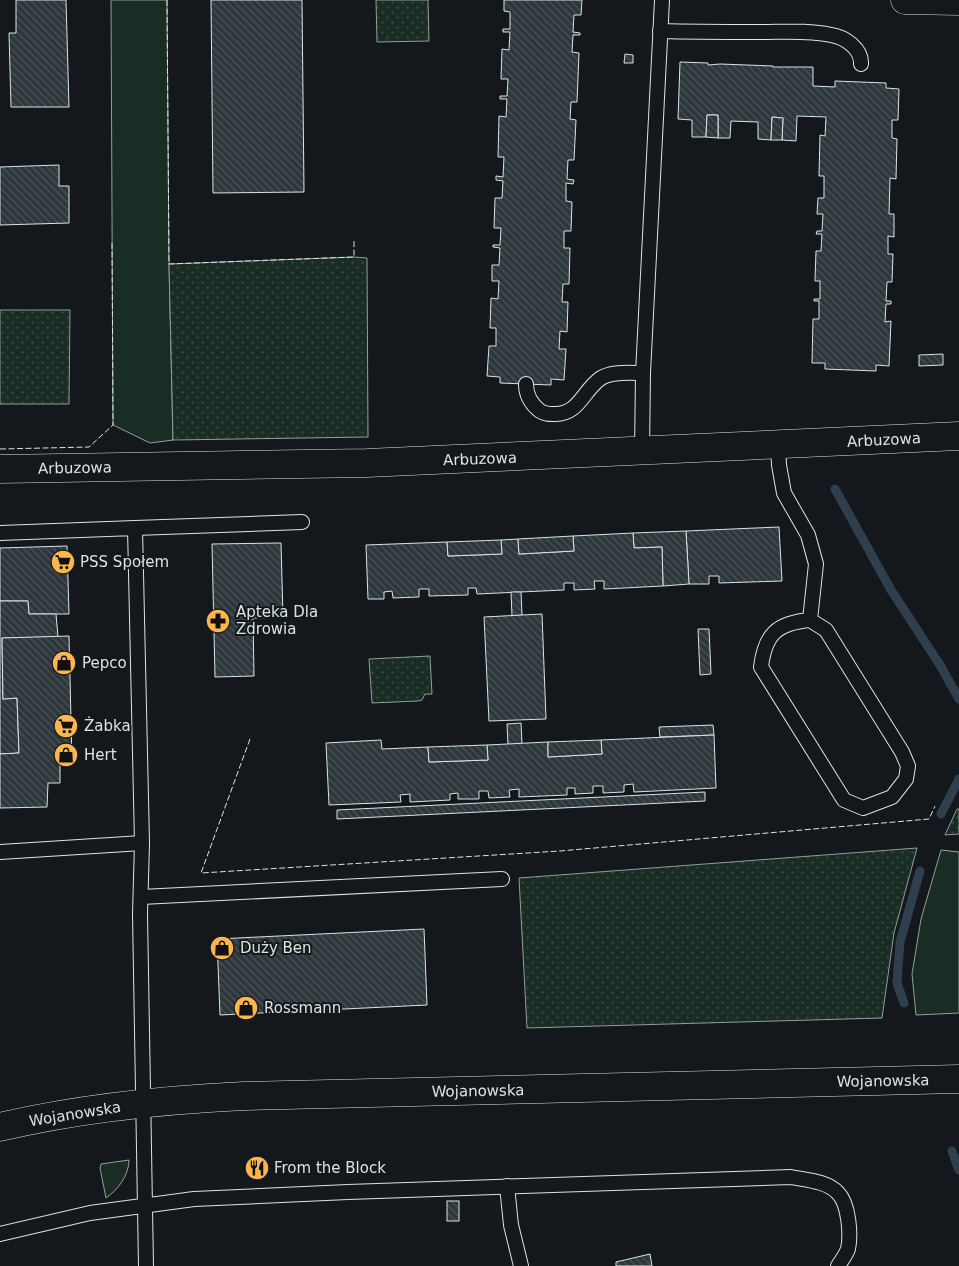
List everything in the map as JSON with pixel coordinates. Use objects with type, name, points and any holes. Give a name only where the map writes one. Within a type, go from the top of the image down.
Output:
[{"type":"street","points":[[905,0],[959,1]]},
{"type":"street","name":"Arbuzowa","points":[[0,470],[367,463],[642,452],[959,436]]},
{"type":"street","name":"Wojanowska","points":[[0,1127],[78,1112],[142,1104],[244,1096],[959,1079]]},
{"type":"lane","points":[[642,452],[643,373],[662,0]]},
{"type":"lane","points":[[660,31],[794,32],[832,35],[847,41],[856,49],[861,59],[861,64]]},
{"type":"lane","points":[[526,384],[526,392],[538,409],[546,414],[558,414],[567,413],[580,403],[588,389],[602,376],[620,373],[643,373]]},
{"type":"lane","points":[[778,445],[784,493],[808,534],[816,564],[810,620]]},
{"type":"lane","points":[[0,533],[302,522]]},
{"type":"lane","points":[[135,528],[142,843],[142,1104],[146,1266]]},
{"type":"lane","points":[[810,620],[826,630],[902,752],[908,766],[906,779],[892,796],[864,808],[844,800],[761,667],[763,650],[772,633],[792,622],[810,620]]},
{"type":"lane","points":[[0,852],[142,843]]},
{"type":"lane","points":[[141,897],[502,879]]},
{"type":"lane","points":[[0,1234],[90,1213],[194,1199],[791,1177],[820,1182],[838,1192],[846,1205],[848,1250],[838,1266]]},
{"type":"lane","points":[[507,1186],[511,1225],[521,1266]]},
{"type":"green space","points":[[111,0],[167,0],[169,264],[173,440],[150,443],[113,425]]},
{"type":"green space","points":[[376,0],[428,0],[429,41],[377,42]]},
{"type":"green space","points":[[367,258],[368,437],[173,440],[169,264]]},
{"type":"green space","points":[[0,310],[70,310],[69,404],[0,404]]},
{"type":"green space","points":[[430,656],[432,694],[425,694],[422,700],[418,701],[372,703],[369,659]]},
{"type":"green space","points":[[957,809],[959,809],[959,834],[945,835]]},
{"type":"green space","points":[[917,848],[894,933],[882,1018],[527,1028],[519,878]]},
{"type":"green space","points":[[941,850],[959,852],[959,1013],[916,1015],[912,974],[921,919]]},
{"type":"green space","points":[[129,1160],[129,1166],[122,1182],[106,1198],[100,1168],[101,1164]]},
{"type":"building","points":[[16,0],[66,0],[69,107],[11,107],[9,33],[16,33]]},
{"type":"building","points":[[211,0],[302,0],[304,192],[213,193]]},
{"type":"building","points":[[504,0],[582,0],[581,15],[574,15],[573,32],[580,33],[580,35],[573,35],[572,52],[579,53],[577,102],[571,102],[570,119],[576,120],[574,160],[568,160],[567,179],[574,180],[573,184],[566,183],[566,201],[572,202],[571,231],[564,231],[564,248],[570,248],[569,284],[563,284],[562,302],[568,302],[567,332],[560,331],[559,349],[566,349],[564,380],[551,379],[551,385],[500,383],[500,377],[487,376],[489,346],[496,346],[496,328],[490,328],[491,298],[498,299],[499,281],[492,281],[492,265],[499,265],[500,248],[493,247],[493,245],[500,245],[501,228],[494,228],[495,198],[502,198],[503,181],[496,180],[496,176],[503,177],[504,157],[498,157],[499,116],[506,117],[507,99],[500,99],[500,96],[507,96],[508,79],[501,79],[502,49],[509,50],[510,32],[503,32],[503,29],[510,29],[510,12],[504,11]]},
{"type":"building","points":[[625,54],[633,55],[633,63],[624,63]]},
{"type":"building","points":[[680,62],[708,63],[708,65],[813,67],[813,86],[835,87],[835,81],[886,83],[886,88],[899,89],[898,120],[892,120],[892,138],[897,139],[896,179],[890,178],[889,214],[894,214],[894,237],[888,236],[888,254],[893,254],[892,282],[887,282],[886,301],[891,301],[891,304],[886,304],[885,322],[891,321],[889,366],[876,365],[876,371],[825,369],[825,363],[812,363],[813,319],[819,319],[819,301],[814,301],[814,299],[820,299],[820,281],[815,281],[816,251],[821,251],[822,234],[816,234],[817,231],[822,231],[823,214],[817,214],[818,198],[824,198],[824,176],[819,176],[820,135],[825,136],[826,117],[797,116],[796,141],[782,140],[783,118],[772,117],[771,140],[758,139],[758,122],[731,121],[730,138],[718,138],[718,115],[707,115],[706,137],[692,137],[692,120],[678,119]]},
{"type":"building","points":[[707,115],[718,115],[718,138],[706,137]]},
{"type":"building","points":[[772,117],[783,118],[782,140],[771,140]]},
{"type":"building","points":[[59,165],[59,186],[69,186],[69,223],[0,225],[0,167]]},
{"type":"building","points":[[943,354],[943,365],[919,366],[919,355]]},
{"type":"building","points":[[779,527],[782,581],[719,583],[719,576],[709,576],[709,584],[689,584],[686,531]]},
{"type":"building","points":[[686,531],[689,584],[663,586],[662,547],[634,548],[633,533]]},
{"type":"building","points":[[633,533],[634,548],[662,547],[663,586],[604,589],[604,581],[594,581],[595,589],[574,590],[574,583],[564,583],[564,590],[477,594],[476,588],[468,588],[468,595],[429,596],[429,589],[419,589],[419,597],[393,598],[392,591],[384,592],[384,599],[368,599],[366,545],[447,542],[448,556],[502,554],[501,540],[518,539],[519,554],[574,551],[573,536]]},
{"type":"building","points":[[573,536],[574,551],[519,554],[518,539]]},
{"type":"building","points":[[501,540],[502,554],[448,556],[447,542]]},
{"type":"building","points":[[281,543],[283,617],[253,618],[254,676],[215,677],[212,544]]},
{"type":"building","points":[[67,546],[69,614],[29,614],[28,601],[0,601],[0,548]]},
{"type":"building","points":[[511,592],[521,592],[522,615],[512,616]]},
{"type":"building","points":[[0,601],[28,601],[29,614],[56,614],[58,637],[2,638],[3,699],[17,698],[19,753],[0,754]]},
{"type":"building","points":[[542,614],[546,719],[489,721],[484,617]]},
{"type":"building","points":[[698,629],[709,629],[711,674],[700,675]]},
{"type":"building","points":[[69,636],[72,761],[60,761],[60,783],[48,783],[47,807],[0,808],[0,754],[19,753],[17,698],[3,699],[2,638]]},
{"type":"building","points":[[521,723],[522,744],[508,745],[507,724]]},
{"type":"building","points":[[713,725],[714,735],[660,737],[659,727]]},
{"type":"building","points":[[714,735],[716,788],[634,792],[633,784],[624,785],[624,792],[603,793],[603,786],[593,786],[593,793],[575,794],[575,788],[567,788],[567,795],[519,797],[519,789],[509,790],[510,797],[489,798],[488,791],[479,791],[479,799],[458,799],[458,793],[450,794],[450,800],[410,802],[410,794],[400,795],[401,802],[329,805],[326,743],[381,740],[382,749],[428,747],[429,762],[488,760],[487,745],[548,742],[548,757],[602,754],[601,740]]},
{"type":"building","points":[[601,740],[602,754],[548,757],[548,742]]},
{"type":"building","points":[[487,745],[488,760],[429,762],[428,747]]},
{"type":"building","points":[[705,792],[705,801],[337,819],[337,810]]},
{"type":"building","points":[[424,929],[427,1005],[220,1015],[217,939]]},
{"type":"building","points":[[447,1201],[459,1201],[459,1221],[447,1221]]},
{"type":"building","points":[[650,1254],[652,1266],[616,1266],[616,1262]]},
{"type":"waterway","points":[[835,489],[891,590],[940,665],[959,699]]},
{"type":"waterway","points":[[941,814],[959,779]]},
{"type":"waterway","points":[[904,1003],[897,983],[900,942],[920,871]]},
{"type":"waterway","points":[[952,1151],[959,1170]]},
{"type":"fence","points":[[167,0],[169,264],[354,257],[354,240]]},
{"type":"fence","points":[[0,449],[89,447],[113,425],[112,242]]},
{"type":"fence","points":[[250,739],[201,873],[560,851],[929,819],[935,806]]},
{"type":"place","name":"PSS Społem","points":[[63,562]]},
{"type":"place","name":"Apteka Dla Zdrowia","points":[[218,621]]},
{"type":"place","name":"Pepco","points":[[64,663]]},
{"type":"place","name":"Żabka","points":[[66,726]]},
{"type":"place","name":"Hert","points":[[66,755]]},
{"type":"place","name":"Duży Ben","points":[[222,948]]},
{"type":"place","name":"Rossmann","points":[[246,1008]]},
{"type":"place","name":"From the Block","points":[[257,1168]]}]
